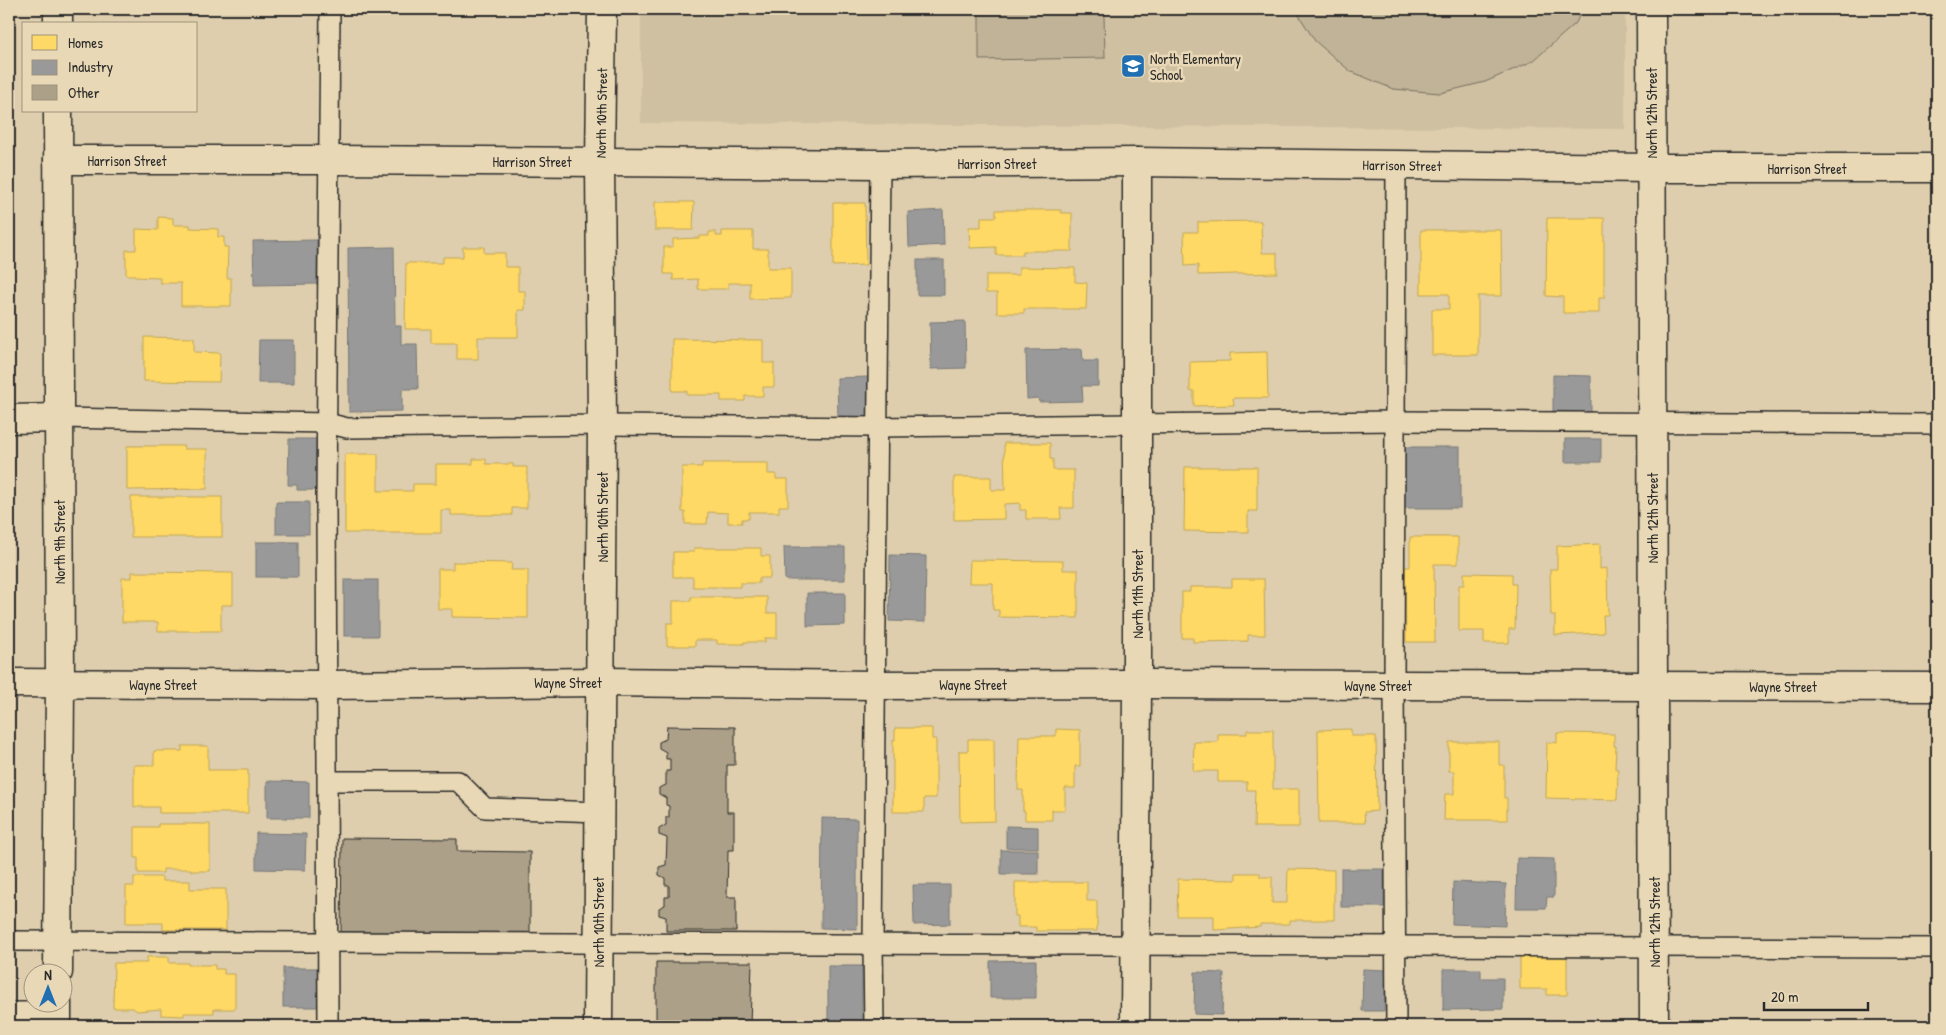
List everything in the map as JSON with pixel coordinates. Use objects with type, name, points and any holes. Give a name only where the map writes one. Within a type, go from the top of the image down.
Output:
[{"type":"street","points":[[58,9],[58,22]]},
{"type":"street","name":"North 10th Street","points":[[598,1026],[601,682],[600,162],[602,9]]},
{"type":"street","name":"North 12th Street","points":[[1651,9],[1654,1026]]},
{"type":"street","name":"North 9th Street","points":[[58,112],[60,684],[58,962]]},
{"type":"street","name":"Harrison Street","points":[[58,160],[880,164],[1136,162],[1652,168],[1937,168]]},
{"type":"street","name":"North 11th Street","points":[[1135,1026],[1137,684],[1136,162]]},
{"type":"street","points":[[9,419],[58,418]]},
{"type":"street","name":"Wayne Street","points":[[9,683],[328,685],[601,682],[876,685],[1937,687]]},
{"type":"lane","points":[[328,1026],[327,423],[330,9]]},
{"type":"lane","points":[[874,1026],[873,944],[880,164]]},
{"type":"lane","points":[[1396,165],[1394,685],[1396,1026]]},
{"type":"lane","points":[[58,418],[327,423],[347,428],[602,425],[877,427],[1395,421],[1937,424]]},
{"type":"lane","points":[[328,781],[458,781],[485,808],[599,812]]},
{"type":"lane","points":[[9,941],[1937,948]]},
{"type":"lane","points":[[9,1012],[57,1014]]},
{"type":"shaded area","name":"North Elementary School","points":[[641,9],[1625,9],[1625,129],[641,123]]},
{"type":"shaded area","points":[[979,9],[1115,9],[1104,15],[1105,58],[979,60]]},
{"type":"shaded area","points":[[1295,9],[1582,9],[1576,23],[1533,61],[1485,82],[1440,93],[1393,89],[1350,71],[1315,41]]},
{"type":"building: Homes","points":[[655,202],[694,202],[693,230],[655,230]]},
{"type":"building: Homes","points":[[833,203],[865,203],[866,265],[833,266]]},
{"type":"building: Homes","points":[[996,210],[1061,210],[1061,213],[1072,213],[1072,251],[1023,251],[1023,255],[996,255],[996,247],[970,248],[969,227],[981,227],[981,217],[996,217]]},
{"type":"building: Homes","points":[[158,217],[173,218],[173,225],[190,225],[190,228],[218,229],[218,237],[224,237],[224,247],[228,247],[227,278],[231,278],[231,306],[181,306],[181,283],[160,283],[160,278],[126,275],[126,250],[136,250],[136,229],[158,230]]},
{"type":"building: Homes","points":[[1547,218],[1604,218],[1604,298],[1599,298],[1599,313],[1563,313],[1563,297],[1546,296]]},
{"type":"building: Homes","points":[[1261,221],[1262,253],[1277,253],[1277,273],[1198,275],[1198,265],[1185,266],[1184,232],[1198,232],[1198,222]]},
{"type":"building: Homes","points":[[1421,230],[1501,230],[1502,296],[1478,296],[1478,355],[1432,355],[1432,309],[1449,309],[1449,294],[1421,294]]},
{"type":"building: Homes","points":[[722,231],[753,231],[753,249],[768,249],[768,268],[791,268],[791,298],[750,299],[750,283],[728,283],[728,289],[698,289],[698,279],[673,280],[673,274],[664,274],[664,247],[673,247],[673,239],[700,238],[700,236],[709,236],[709,232],[716,232],[716,236],[722,236]]},
{"type":"building: Homes","points":[[463,247],[484,247],[484,253],[505,253],[505,267],[518,267],[518,291],[525,291],[525,310],[518,310],[518,337],[478,337],[478,359],[457,359],[457,343],[431,343],[431,329],[405,329],[406,263],[443,263],[443,257],[463,257]]},
{"type":"building: Homes","points":[[1019,267],[1075,268],[1075,282],[1087,283],[1086,309],[1024,309],[1024,313],[997,313],[997,293],[986,293],[986,275],[1019,275]]},
{"type":"building: Homes","points":[[144,337],[194,338],[194,352],[220,353],[219,382],[144,381]]},
{"type":"building: Homes","points":[[672,339],[763,340],[763,363],[774,363],[774,387],[763,387],[763,396],[745,396],[745,401],[721,401],[721,395],[687,395],[687,391],[672,391]]},
{"type":"building: Homes","points":[[1267,352],[1268,398],[1233,398],[1234,405],[1194,406],[1194,391],[1190,391],[1190,362],[1230,361],[1230,353]]},
{"type":"building: Homes","points":[[1004,443],[1050,443],[1050,459],[1053,459],[1053,470],[1074,470],[1074,508],[1060,508],[1061,519],[1026,519],[1026,510],[1020,510],[1020,503],[1004,504],[1004,519],[954,520],[954,477],[991,477],[991,490],[1005,490]]},
{"type":"building: Homes","points":[[127,446],[184,446],[184,449],[207,449],[207,489],[127,490]]},
{"type":"building: Homes","points":[[345,454],[378,454],[378,491],[413,491],[413,484],[436,484],[436,464],[473,464],[473,459],[486,459],[486,464],[513,464],[513,467],[527,467],[527,508],[512,508],[512,515],[451,515],[451,510],[441,510],[441,533],[345,533]]},
{"type":"building: Homes","points":[[702,463],[768,463],[768,474],[776,474],[776,479],[788,479],[788,506],[779,506],[779,512],[749,512],[749,519],[742,519],[742,523],[728,523],[728,513],[708,512],[707,524],[685,524],[685,512],[682,512],[682,467],[702,467]]},
{"type":"building: Homes","points":[[1185,467],[1257,467],[1257,511],[1248,511],[1248,532],[1184,531]]},
{"type":"building: Homes","points":[[131,497],[222,497],[222,537],[131,537]]},
{"type":"building: Homes","points":[[1410,537],[1458,537],[1458,564],[1434,564],[1435,642],[1406,642],[1405,567],[1410,567]]},
{"type":"building: Homes","points":[[1600,544],[1600,569],[1607,568],[1608,615],[1603,615],[1604,633],[1555,635],[1555,615],[1551,615],[1550,569],[1557,569],[1557,546]]},
{"type":"building: Homes","points":[[694,548],[761,548],[761,556],[770,556],[770,578],[759,578],[759,583],[740,583],[740,587],[693,587],[693,577],[673,577],[673,552],[694,552]]},
{"type":"building: Homes","points":[[970,560],[1063,561],[1063,570],[1078,570],[1078,618],[999,617],[999,610],[993,610],[993,583],[969,583]]},
{"type":"building: Homes","points":[[453,562],[512,563],[511,570],[528,570],[528,618],[452,617],[452,609],[438,609],[438,569],[453,569]]},
{"type":"building: Homes","points":[[132,572],[233,573],[233,605],[221,605],[221,631],[158,631],[158,622],[122,622],[122,578],[132,578]]},
{"type":"building: Homes","points":[[1464,573],[1512,574],[1512,584],[1516,584],[1515,629],[1509,629],[1509,643],[1484,643],[1484,631],[1459,631],[1459,585],[1464,585]]},
{"type":"building: Homes","points":[[1232,579],[1264,579],[1265,635],[1248,635],[1248,641],[1193,642],[1193,638],[1182,638],[1182,592],[1190,592],[1190,587],[1232,587]]},
{"type":"building: Homes","points":[[691,597],[767,597],[767,613],[777,613],[777,638],[765,638],[765,642],[744,642],[744,644],[717,644],[717,640],[695,640],[695,646],[667,646],[667,623],[673,623],[673,601],[691,601]]},
{"type":"building: Homes","points":[[895,728],[932,728],[932,739],[936,739],[936,798],[924,798],[924,812],[893,812],[893,740],[895,740]]},
{"type":"building: Homes","points":[[1056,729],[1080,730],[1080,766],[1075,766],[1075,788],[1065,788],[1065,810],[1052,810],[1052,820],[1025,820],[1023,790],[1018,790],[1019,736],[1056,736]]},
{"type":"building: Homes","points":[[1351,729],[1351,736],[1376,736],[1377,811],[1364,812],[1365,823],[1319,823],[1318,730]]},
{"type":"building: Homes","points":[[1247,730],[1273,730],[1273,789],[1299,789],[1299,827],[1254,827],[1255,790],[1247,790],[1247,782],[1218,782],[1218,771],[1193,771],[1194,742],[1218,742],[1218,734],[1247,734]]},
{"type":"building: Homes","points":[[1557,733],[1614,734],[1614,746],[1616,746],[1615,769],[1618,769],[1617,800],[1546,798],[1547,742],[1557,743]]},
{"type":"building: Homes","points":[[968,739],[994,739],[995,821],[960,822],[959,751],[968,751]]},
{"type":"building: Homes","points":[[1449,742],[1499,742],[1499,765],[1504,765],[1504,798],[1507,798],[1507,820],[1444,820],[1445,794],[1454,794],[1454,771],[1449,771]]},
{"type":"building: Homes","points":[[182,746],[208,746],[208,770],[248,770],[248,813],[159,813],[159,807],[134,807],[134,765],[154,765],[154,751],[182,751]]},
{"type":"building: Homes","points":[[158,824],[210,824],[210,871],[163,869],[163,873],[138,873],[138,858],[135,858],[135,827],[158,827]]},
{"type":"building: Homes","points":[[1288,869],[1334,870],[1334,920],[1290,920],[1290,924],[1260,924],[1260,927],[1214,930],[1214,916],[1177,916],[1178,879],[1236,880],[1236,873],[1260,873],[1260,877],[1272,877],[1272,903],[1287,903]]},
{"type":"building: Homes","points":[[134,877],[162,877],[162,881],[190,881],[190,889],[226,889],[226,930],[163,930],[163,923],[126,923],[126,886],[134,886]]},
{"type":"building: Homes","points":[[1015,882],[1087,882],[1087,901],[1097,901],[1097,931],[1036,931],[1036,927],[1018,927],[1018,916],[1015,916]]},
{"type":"building: Homes","points":[[1520,955],[1567,955],[1567,995],[1547,995],[1547,989],[1520,989]]},
{"type":"building: Homes","points":[[147,957],[169,957],[169,963],[215,965],[215,969],[224,969],[224,974],[235,974],[235,1009],[214,1009],[214,1013],[184,1013],[184,1016],[161,1015],[161,1009],[137,1011],[133,1008],[113,1008],[114,963],[147,963]]},
{"type":"building: Industry","points":[[943,210],[944,245],[909,247],[908,212]]},
{"type":"building: Industry","points":[[317,240],[317,284],[254,285],[253,241]]},
{"type":"building: Industry","points":[[394,247],[395,326],[401,326],[401,344],[417,344],[418,389],[402,389],[402,411],[349,412],[348,248]]},
{"type":"building: Industry","points":[[917,260],[944,260],[944,295],[917,295]]},
{"type":"building: Industry","points":[[965,321],[966,368],[931,369],[930,322]]},
{"type":"building: Industry","points":[[259,340],[294,340],[294,383],[258,383]]},
{"type":"building: Industry","points":[[1082,349],[1083,361],[1098,361],[1098,386],[1082,386],[1083,401],[1039,402],[1038,398],[1027,399],[1026,350]]},
{"type":"building: Industry","points":[[1553,375],[1591,376],[1591,412],[1553,411]]},
{"type":"building: Industry","points":[[870,377],[871,417],[838,418],[837,378]]},
{"type":"building: Industry","points":[[289,439],[319,439],[319,490],[297,490],[297,485],[288,485]]},
{"type":"building: Industry","points":[[1565,439],[1601,439],[1601,462],[1565,462]]},
{"type":"building: Industry","points":[[1404,447],[1460,447],[1460,508],[1404,508]]},
{"type":"building: Industry","points":[[276,502],[309,502],[309,534],[276,534]]},
{"type":"building: Industry","points":[[256,542],[298,542],[298,577],[256,577]]},
{"type":"building: Industry","points":[[784,547],[845,547],[845,580],[785,580]]},
{"type":"building: Industry","points":[[890,555],[926,556],[925,622],[889,621]]},
{"type":"building: Industry","points":[[344,580],[378,580],[378,636],[344,636]]},
{"type":"building: Industry","points":[[807,593],[845,593],[845,625],[807,626]]},
{"type":"building: Industry","points":[[267,781],[309,782],[309,818],[267,818]]},
{"type":"building: Industry","points":[[822,818],[857,819],[857,929],[821,928]]},
{"type":"building: Industry","points":[[1006,826],[1038,827],[1038,848],[1006,848]]},
{"type":"building: Industry","points":[[256,833],[306,834],[305,870],[256,869]]},
{"type":"building: Industry","points":[[1001,850],[1038,850],[1038,874],[1001,874]]},
{"type":"building: Industry","points":[[1517,858],[1554,859],[1554,897],[1547,897],[1546,908],[1516,908]]},
{"type":"building: Industry","points":[[1341,869],[1384,869],[1384,907],[1341,907]]},
{"type":"building: Industry","points":[[1453,882],[1506,884],[1505,926],[1452,924]]},
{"type":"building: Industry","points":[[913,885],[950,885],[950,924],[914,925]]},
{"type":"building: Industry","points":[[1036,960],[1036,998],[990,998],[990,961]]},
{"type":"building: Industry","points":[[828,966],[862,966],[862,1026],[828,1026]]},
{"type":"building: Industry","points":[[283,968],[320,968],[320,1007],[283,1007]]},
{"type":"building: Industry","points":[[1363,969],[1386,970],[1384,1011],[1362,1011]]},
{"type":"building: Industry","points":[[1443,969],[1481,969],[1481,978],[1503,978],[1503,1009],[1443,1010]]},
{"type":"building: Industry","points":[[1195,972],[1224,973],[1222,1015],[1194,1014]]},
{"type":"building: Other","points":[[667,726],[735,727],[735,765],[727,765],[727,812],[734,812],[734,850],[728,850],[727,897],[736,897],[736,931],[666,931],[666,917],[659,915],[659,908],[665,905],[665,897],[669,897],[669,885],[665,885],[665,878],[659,875],[659,867],[666,865],[667,838],[659,835],[659,829],[666,825],[666,817],[669,817],[669,806],[666,805],[666,798],[659,794],[659,788],[666,785],[666,771],[670,771],[670,759],[666,759],[666,752],[659,748],[659,742],[666,739]]},
{"type":"building: Other","points":[[342,838],[457,839],[457,851],[530,852],[530,934],[341,932]]},
{"type":"building: Other","points":[[656,962],[752,962],[750,1026],[656,1026]]},
{"type":"place","name":"North Elementary School","points":[[1133,66]]}]
